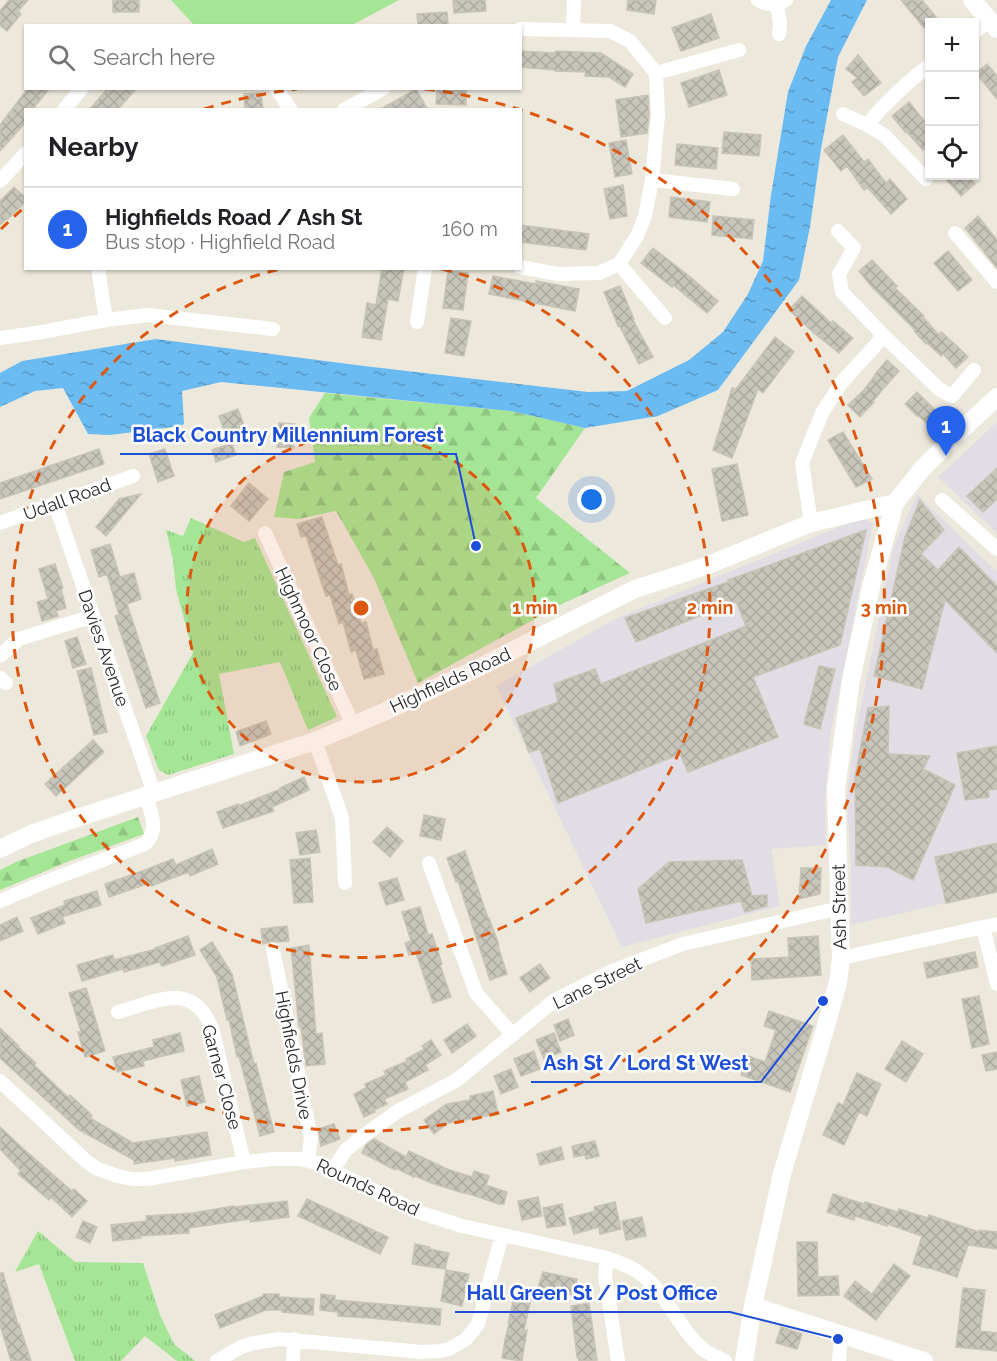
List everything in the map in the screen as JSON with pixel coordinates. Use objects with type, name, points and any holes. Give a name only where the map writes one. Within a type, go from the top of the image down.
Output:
[{"type":"street","points":[[573,30],[574,0]]},
{"type":"street","points":[[758,0],[770,5],[781,2],[779,34]]},
{"type":"street","points":[[972,0],[993,25],[979,30]]},
{"type":"street","points":[[522,29],[610,31],[630,41],[656,73],[658,115],[652,180],[645,216],[637,236],[619,264],[599,273],[558,274],[522,267]]},
{"type":"street","points":[[656,73],[739,50]]},
{"type":"street","points":[[867,125],[880,109],[925,68]]},
{"type":"street","points":[[65,108],[80,90]]},
{"type":"street","points":[[277,90],[290,108]]},
{"type":"street","points":[[348,108],[380,90]]},
{"type":"street","points":[[843,114],[884,135],[925,178]]},
{"type":"street","points":[[0,181],[24,155]]},
{"type":"street","points":[[652,180],[733,189]]},
{"type":"street","points":[[838,231],[854,248],[839,274],[842,292],[884,336],[939,389],[952,396],[974,370]]},
{"type":"street","points":[[955,233],[997,282]]},
{"type":"street","points":[[619,264],[665,318]]},
{"type":"street","points":[[98,270],[106,320]]},
{"type":"street","points":[[417,322],[425,270]]},
{"type":"street","points":[[0,338],[138,315],[273,328]]},
{"type":"street","points":[[811,523],[802,463],[822,413],[842,382],[884,336]]},
{"type":"street","points":[[896,503],[922,469],[997,397]]},
{"type":"street","name":"Udall Road","points":[[0,523],[134,476]]},
{"type":"street","points":[[942,500],[997,549]]},
{"type":"street","name":"Highfields Road","points":[[0,849],[31,834],[315,741],[476,669],[635,589],[706,566],[811,523],[896,503]]},
{"type":"street","name":"Ash Street","points":[[744,1361],[753,1306],[782,1174],[838,982],[841,958],[836,789],[851,680],[871,586],[896,503]]},
{"type":"street","name":"Davies Avenue","points":[[0,901],[144,844],[153,834],[150,794],[55,504]]},
{"type":"street","name":"Highmoor Close","points":[[265,533],[353,724]]},
{"type":"street","points":[[0,656],[19,639],[93,616]]},
{"type":"street","points":[[315,741],[342,818],[345,883]]},
{"type":"street","points":[[429,863],[476,993],[513,1035]]},
{"type":"street","name":"Lane Street","points":[[333,1170],[345,1151],[363,1136],[398,1111],[457,1080],[555,1000],[612,971],[683,944],[840,908]]},
{"type":"street","points":[[841,958],[990,925],[997,984]]},
{"type":"street","name":"Highfields Drive","points":[[273,950],[311,1138],[308,1160]]},
{"type":"street","name":"Garner Close","points":[[118,1012],[173,998],[187,999],[204,1011],[213,1032],[244,1162]]},
{"type":"street","name":"Rounds Road","points":[[0,1081],[77,1154],[106,1173],[132,1179],[147,1179],[244,1162],[283,1158],[308,1160],[422,1213],[462,1226],[607,1258],[626,1265],[653,1284],[688,1333],[704,1350],[725,1361]]},
{"type":"street","points":[[217,1361],[229,1353],[254,1343],[279,1338],[422,1352],[440,1351],[457,1346],[478,1324],[502,1235]]},
{"type":"street","points":[[607,1258],[605,1275],[618,1361]]},
{"type":"street","points":[[753,1306],[924,1361]]},
{"type":"street","points":[[839,1361],[841,1334]]},
{"type":"street","points":[[293,1361],[294,1339]]},
{"type":"shaded area","points":[[997,422],[997,533],[938,477]]},
{"type":"shaded area","points":[[917,494],[997,572],[997,891],[851,925],[847,798],[855,736],[893,549]]},
{"type":"shaded area","points":[[861,518],[873,523],[830,737],[825,798],[826,845],[771,849],[780,906],[622,947],[496,686],[619,617]]},
{"type":"green space","points":[[171,0],[399,0],[354,24],[193,24]]},
{"type":"green space","points":[[325,393],[511,411],[585,428],[536,498],[630,573],[564,603],[418,683],[374,578],[336,511],[298,519],[274,517],[284,472],[315,462],[309,418]]},
{"type":"green space","points":[[191,518],[244,542],[255,538],[337,717],[308,730],[280,662],[219,674],[234,754],[168,775],[159,770],[146,736],[193,653],[176,589],[173,560],[166,530],[183,536]]},
{"type":"green space","points":[[138,817],[144,834],[67,862],[0,890],[0,870]]},
{"type":"green space","points":[[38,1231],[75,1262],[143,1263],[160,1315],[174,1344],[195,1361],[177,1361],[145,1336],[121,1361],[75,1361],[39,1264],[15,1272]]},
{"type":"water","points":[[831,0],[867,0],[838,57],[799,280],[718,390],[658,416],[585,428],[511,411],[221,382],[182,391],[184,424],[180,426],[110,435],[88,434],[63,388],[35,391],[0,407],[0,373],[22,361],[156,339],[588,392],[627,391],[689,360],[723,332],[748,294],[763,261],[788,92],[806,46]]},
{"type":"building","points":[[9,0],[28,0],[18,11],[21,14],[7,31],[0,25],[0,11]]},
{"type":"building","points":[[113,0],[139,0],[139,12],[113,12]]},
{"type":"building","points":[[453,0],[485,0],[486,11],[454,13]]},
{"type":"building","points":[[628,0],[656,0],[654,14],[627,10]]},
{"type":"building","points":[[901,0],[922,0],[936,17],[925,18],[924,28]]},
{"type":"building","points":[[447,12],[448,24],[418,24],[417,14]]},
{"type":"building","points":[[711,14],[719,38],[681,51],[672,28]]},
{"type":"building","points":[[522,51],[601,53],[633,74],[625,87],[609,77],[585,76],[586,72],[522,67]]},
{"type":"building","points":[[858,55],[881,83],[864,96],[852,82],[857,78],[846,69]]},
{"type":"building","points":[[987,64],[997,76],[997,99],[979,77],[979,71]]},
{"type":"building","points":[[719,70],[727,95],[689,107],[681,83]]},
{"type":"building","points":[[26,90],[48,90],[34,108],[24,108],[24,124],[0,151],[0,125]]},
{"type":"building","points":[[106,90],[135,90],[119,108],[91,108]]},
{"type":"building","points":[[417,90],[427,108],[383,108]]},
{"type":"building","points":[[437,90],[466,91],[466,105],[436,104]]},
{"type":"building","points":[[261,93],[263,108],[245,108],[244,94]]},
{"type":"building","points":[[648,95],[647,133],[621,137],[616,100]]},
{"type":"building","points":[[909,102],[925,122],[925,149],[923,150],[892,116]]},
{"type":"building","points":[[724,132],[761,135],[759,156],[722,153]]},
{"type":"building","points":[[843,135],[864,162],[868,159],[886,183],[890,179],[907,199],[891,214],[868,188],[864,190],[847,166],[841,171],[824,150]]},
{"type":"building","points":[[626,140],[632,174],[615,177],[609,143]]},
{"type":"building","points":[[677,144],[718,148],[716,169],[675,165]]},
{"type":"building","points":[[947,180],[972,180],[975,184],[961,196]]},
{"type":"building","points":[[623,185],[627,216],[610,219],[604,189]]},
{"type":"building","points":[[14,187],[24,196],[24,203],[0,225],[0,201]]},
{"type":"building","points":[[671,197],[710,202],[707,222],[669,217]]},
{"type":"building","points":[[713,216],[754,220],[752,239],[712,235]]},
{"type":"building","points":[[978,216],[997,240],[997,268],[965,228]]},
{"type":"building","points":[[522,225],[589,234],[586,250],[522,242]]},
{"type":"building","points":[[653,248],[718,301],[707,313],[641,263]]},
{"type":"building","points":[[948,251],[972,280],[958,291],[934,263]]},
{"type":"building","points":[[872,260],[939,335],[941,332],[968,357],[956,368],[943,354],[941,356],[926,344],[859,271]]},
{"type":"building","points":[[382,270],[404,270],[398,301],[388,299],[381,340],[362,337],[367,303],[376,305]]},
{"type":"building","points":[[448,271],[468,273],[463,310],[443,308]]},
{"type":"building","points":[[493,276],[579,289],[575,311],[489,294]]},
{"type":"building","points":[[620,286],[633,320],[653,357],[639,364],[618,326],[604,292]]},
{"type":"building","points":[[802,296],[831,323],[833,321],[853,338],[839,353],[789,310]]},
{"type":"building","points":[[451,318],[471,321],[464,356],[445,353]]},
{"type":"building","points":[[775,337],[794,352],[763,393],[758,389],[732,458],[713,450],[732,388],[736,389]]},
{"type":"building","points":[[887,360],[899,371],[860,417],[848,405],[864,390]]},
{"type":"building","points":[[917,392],[945,420],[934,431],[905,404]]},
{"type":"building","points":[[238,409],[247,434],[228,441],[219,416]]},
{"type":"building","points":[[279,423],[295,424],[294,448],[277,447]]},
{"type":"building","points":[[843,432],[872,479],[856,487],[828,440]]},
{"type":"building","points":[[232,443],[236,455],[216,462],[212,450]]},
{"type":"building","points":[[99,449],[104,464],[0,499],[0,483]]},
{"type":"building","points":[[165,449],[174,476],[158,482],[149,454]]},
{"type":"building","points":[[737,464],[748,515],[722,521],[712,469]]},
{"type":"building","points":[[997,468],[997,499],[983,512],[967,496]]},
{"type":"building","points":[[249,483],[268,499],[249,521],[231,506]]},
{"type":"building","points":[[141,494],[106,536],[96,527],[119,499]]},
{"type":"building","points":[[920,500],[944,530],[921,554],[938,570],[959,547],[997,586],[997,653],[945,600],[922,689],[874,676],[905,537]]},
{"type":"building","points":[[322,517],[338,565],[341,564],[349,595],[352,594],[361,623],[366,622],[373,650],[377,649],[384,674],[364,679],[356,650],[351,652],[343,622],[339,624],[330,595],[326,596],[306,536],[301,537],[297,524]]},
{"type":"building","points":[[866,530],[840,645],[753,677],[778,737],[688,772],[680,754],[558,803],[540,749],[529,752],[516,718],[558,702],[554,684],[595,669],[601,684],[746,626],[736,601],[636,642],[625,618]]},
{"type":"building","points":[[110,544],[120,577],[134,573],[141,599],[127,604],[160,703],[146,708],[115,616],[119,615],[107,574],[99,577],[91,550]]},
{"type":"building","points":[[55,564],[63,588],[61,589],[66,608],[56,611],[58,616],[42,621],[37,602],[48,599],[39,569]]},
{"type":"building","points":[[77,637],[86,664],[73,668],[65,641]]},
{"type":"building","points":[[819,666],[835,669],[820,729],[804,724]]},
{"type":"building","points":[[91,668],[107,732],[94,735],[77,671]]},
{"type":"building","points":[[889,706],[888,754],[930,756],[923,769],[955,785],[913,880],[887,867],[856,865],[855,777],[868,708]]},
{"type":"building","points":[[266,721],[271,734],[240,746],[236,732]]},
{"type":"building","points":[[93,740],[104,752],[56,796],[45,784]]},
{"type":"building","points":[[997,746],[997,789],[988,790],[989,797],[965,800],[957,753]]},
{"type":"building","points":[[304,777],[309,790],[272,807],[274,811],[223,828],[217,812],[281,789]]},
{"type":"building","points":[[424,815],[445,819],[441,840],[420,836]]},
{"type":"building","points":[[387,827],[403,841],[390,857],[373,842]]},
{"type":"building","points":[[316,830],[320,852],[300,855],[296,833]]},
{"type":"building","points":[[997,843],[997,892],[946,903],[935,857]]},
{"type":"building","points":[[212,849],[218,864],[190,876],[189,872],[151,886],[150,883],[109,897],[105,884],[173,859],[176,865]]},
{"type":"building","points":[[465,851],[499,945],[507,974],[490,980],[458,881],[456,882],[447,858]]},
{"type":"building","points":[[310,858],[313,902],[294,903],[290,860]]},
{"type":"building","points":[[742,860],[752,896],[767,895],[767,906],[745,912],[741,901],[646,923],[638,889],[669,862]]},
{"type":"building","points":[[801,868],[821,868],[820,894],[799,899]]},
{"type":"building","points":[[397,878],[404,900],[386,905],[379,883]]},
{"type":"building","points":[[97,891],[101,905],[62,917],[65,923],[38,934],[31,918],[65,905],[64,901]]},
{"type":"building","points":[[420,907],[428,935],[432,934],[451,997],[433,1003],[416,953],[409,955],[405,943],[411,941],[402,912]]},
{"type":"building","points":[[17,917],[23,931],[0,941],[0,925]]},
{"type":"building","points":[[287,926],[289,941],[272,941],[263,944],[261,929]]},
{"type":"building","points":[[188,936],[195,955],[162,966],[160,962],[124,972],[123,969],[82,981],[77,965],[113,955],[114,960],[156,949]]},
{"type":"building","points":[[818,936],[821,975],[752,980],[751,959],[789,957],[788,938]]},
{"type":"building","points":[[212,942],[232,974],[254,1064],[256,1063],[274,1132],[260,1136],[217,977],[200,950]]},
{"type":"building","points":[[309,945],[316,1034],[322,1033],[325,1064],[306,1066],[301,1027],[299,1027],[291,948]]},
{"type":"building","points":[[975,952],[978,967],[927,978],[924,963]]},
{"type":"building","points":[[540,964],[550,978],[530,992],[520,978]]},
{"type":"building","points":[[86,988],[105,1051],[85,1057],[78,1032],[81,1032],[69,993]]},
{"type":"building","points":[[979,996],[989,1044],[972,1048],[962,999]]},
{"type":"building","points":[[769,1011],[813,1026],[790,1092],[741,1075],[748,1056],[765,1062],[776,1030],[764,1026]]},
{"type":"building","points":[[568,1019],[574,1035],[560,1041],[554,1025]]},
{"type":"building","points":[[467,1024],[476,1036],[452,1053],[444,1040]]},
{"type":"building","points":[[0,1028],[36,1063],[34,1065],[68,1097],[70,1095],[92,1115],[90,1118],[133,1143],[207,1132],[211,1155],[134,1164],[134,1160],[79,1130],[0,1058]]},
{"type":"building","points":[[180,1033],[184,1051],[143,1061],[144,1066],[117,1072],[113,1057],[154,1047],[153,1040]]},
{"type":"building","points":[[554,1033],[561,1052],[544,1059],[536,1040]]},
{"type":"building","points":[[431,1040],[441,1055],[425,1065],[428,1070],[405,1082],[408,1089],[384,1099],[387,1104],[364,1117],[354,1094],[366,1088],[365,1084],[386,1075],[384,1071],[407,1061],[406,1059],[424,1049],[422,1046]]},
{"type":"building","points":[[902,1041],[923,1054],[906,1082],[885,1069]]},
{"type":"building","points":[[534,1051],[540,1069],[521,1076],[514,1059]]},
{"type":"building","points":[[997,1052],[997,1069],[986,1071],[982,1055]]},
{"type":"building","points":[[511,1069],[518,1087],[501,1094],[494,1076]]},
{"type":"building","points":[[857,1073],[881,1084],[867,1116],[859,1112],[844,1145],[823,1135],[838,1103],[843,1105]]},
{"type":"building","points":[[199,1076],[205,1102],[187,1106],[181,1080]]},
{"type":"building","points":[[493,1091],[498,1114],[448,1123],[434,1134],[424,1120],[447,1104],[470,1100],[470,1096]]},
{"type":"building","points":[[334,1124],[340,1139],[321,1146],[318,1129]]},
{"type":"building","points":[[0,1127],[72,1191],[74,1189],[87,1201],[72,1217],[51,1197],[49,1200],[18,1174],[21,1171],[0,1149]]},
{"type":"building","points":[[374,1139],[406,1157],[409,1151],[447,1169],[472,1177],[474,1171],[489,1176],[486,1185],[507,1192],[504,1204],[414,1177],[362,1153],[366,1145]]},
{"type":"building","points":[[595,1141],[599,1156],[586,1159],[585,1155],[574,1157],[572,1146]]},
{"type":"building","points":[[561,1147],[564,1159],[540,1165],[537,1154]]},
{"type":"building","points":[[833,1194],[898,1212],[899,1209],[928,1218],[929,1215],[979,1232],[979,1230],[997,1232],[997,1249],[968,1245],[957,1277],[913,1264],[922,1236],[887,1224],[887,1226],[855,1216],[854,1220],[827,1212]]},
{"type":"building","points":[[538,1197],[542,1216],[522,1220],[518,1201]]},
{"type":"building","points":[[307,1199],[388,1237],[380,1254],[298,1216]]},
{"type":"building","points":[[287,1201],[289,1217],[250,1222],[250,1219],[189,1228],[189,1233],[140,1236],[141,1238],[113,1241],[111,1225],[147,1221],[146,1216],[193,1213]]},
{"type":"building","points":[[615,1202],[621,1229],[600,1234],[599,1227],[574,1234],[569,1218],[595,1211],[594,1207]]},
{"type":"building","points":[[562,1204],[566,1225],[547,1228],[543,1208]]},
{"type":"building","points":[[642,1217],[646,1236],[626,1240],[622,1221]]},
{"type":"building","points":[[83,1221],[97,1227],[90,1243],[76,1237]]},
{"type":"building","points":[[797,1242],[817,1242],[818,1277],[838,1276],[839,1295],[798,1296]]},
{"type":"building","points":[[415,1244],[449,1253],[445,1269],[412,1264]]},
{"type":"building","points":[[894,1264],[910,1276],[876,1320],[844,1296],[855,1281],[872,1294]]},
{"type":"building","points":[[446,1270],[469,1274],[462,1306],[441,1301]]},
{"type":"building","points":[[543,1272],[577,1279],[573,1295],[538,1287]]},
{"type":"building","points":[[0,1273],[3,1273],[31,1361],[11,1361],[0,1325]]},
{"type":"building","points":[[963,1288],[985,1290],[980,1331],[997,1333],[997,1351],[956,1347]]},
{"type":"building","points":[[516,1290],[532,1294],[524,1330],[527,1330],[522,1361],[502,1358]]},
{"type":"building","points":[[263,1294],[314,1299],[313,1315],[266,1310],[220,1328],[215,1315],[263,1296]]},
{"type":"building","points":[[321,1294],[335,1296],[335,1300],[441,1309],[440,1325],[338,1316],[338,1312],[320,1310]]},
{"type":"building","points":[[589,1303],[597,1360],[579,1361],[571,1306]]},
{"type":"building","points":[[781,1327],[802,1334],[797,1349],[776,1343]]},
{"type":"place","name":"Highfields Road / Ash St","points":[[946,456]]},
{"type":"place","name":"Black Country Millennium Forest","points":[[476,546]]},
{"type":"place","name":"Ash St / Lord St West","points":[[823,1001]]},
{"type":"place","name":"Hall Green St / Post Office","points":[[838,1339]]}]
